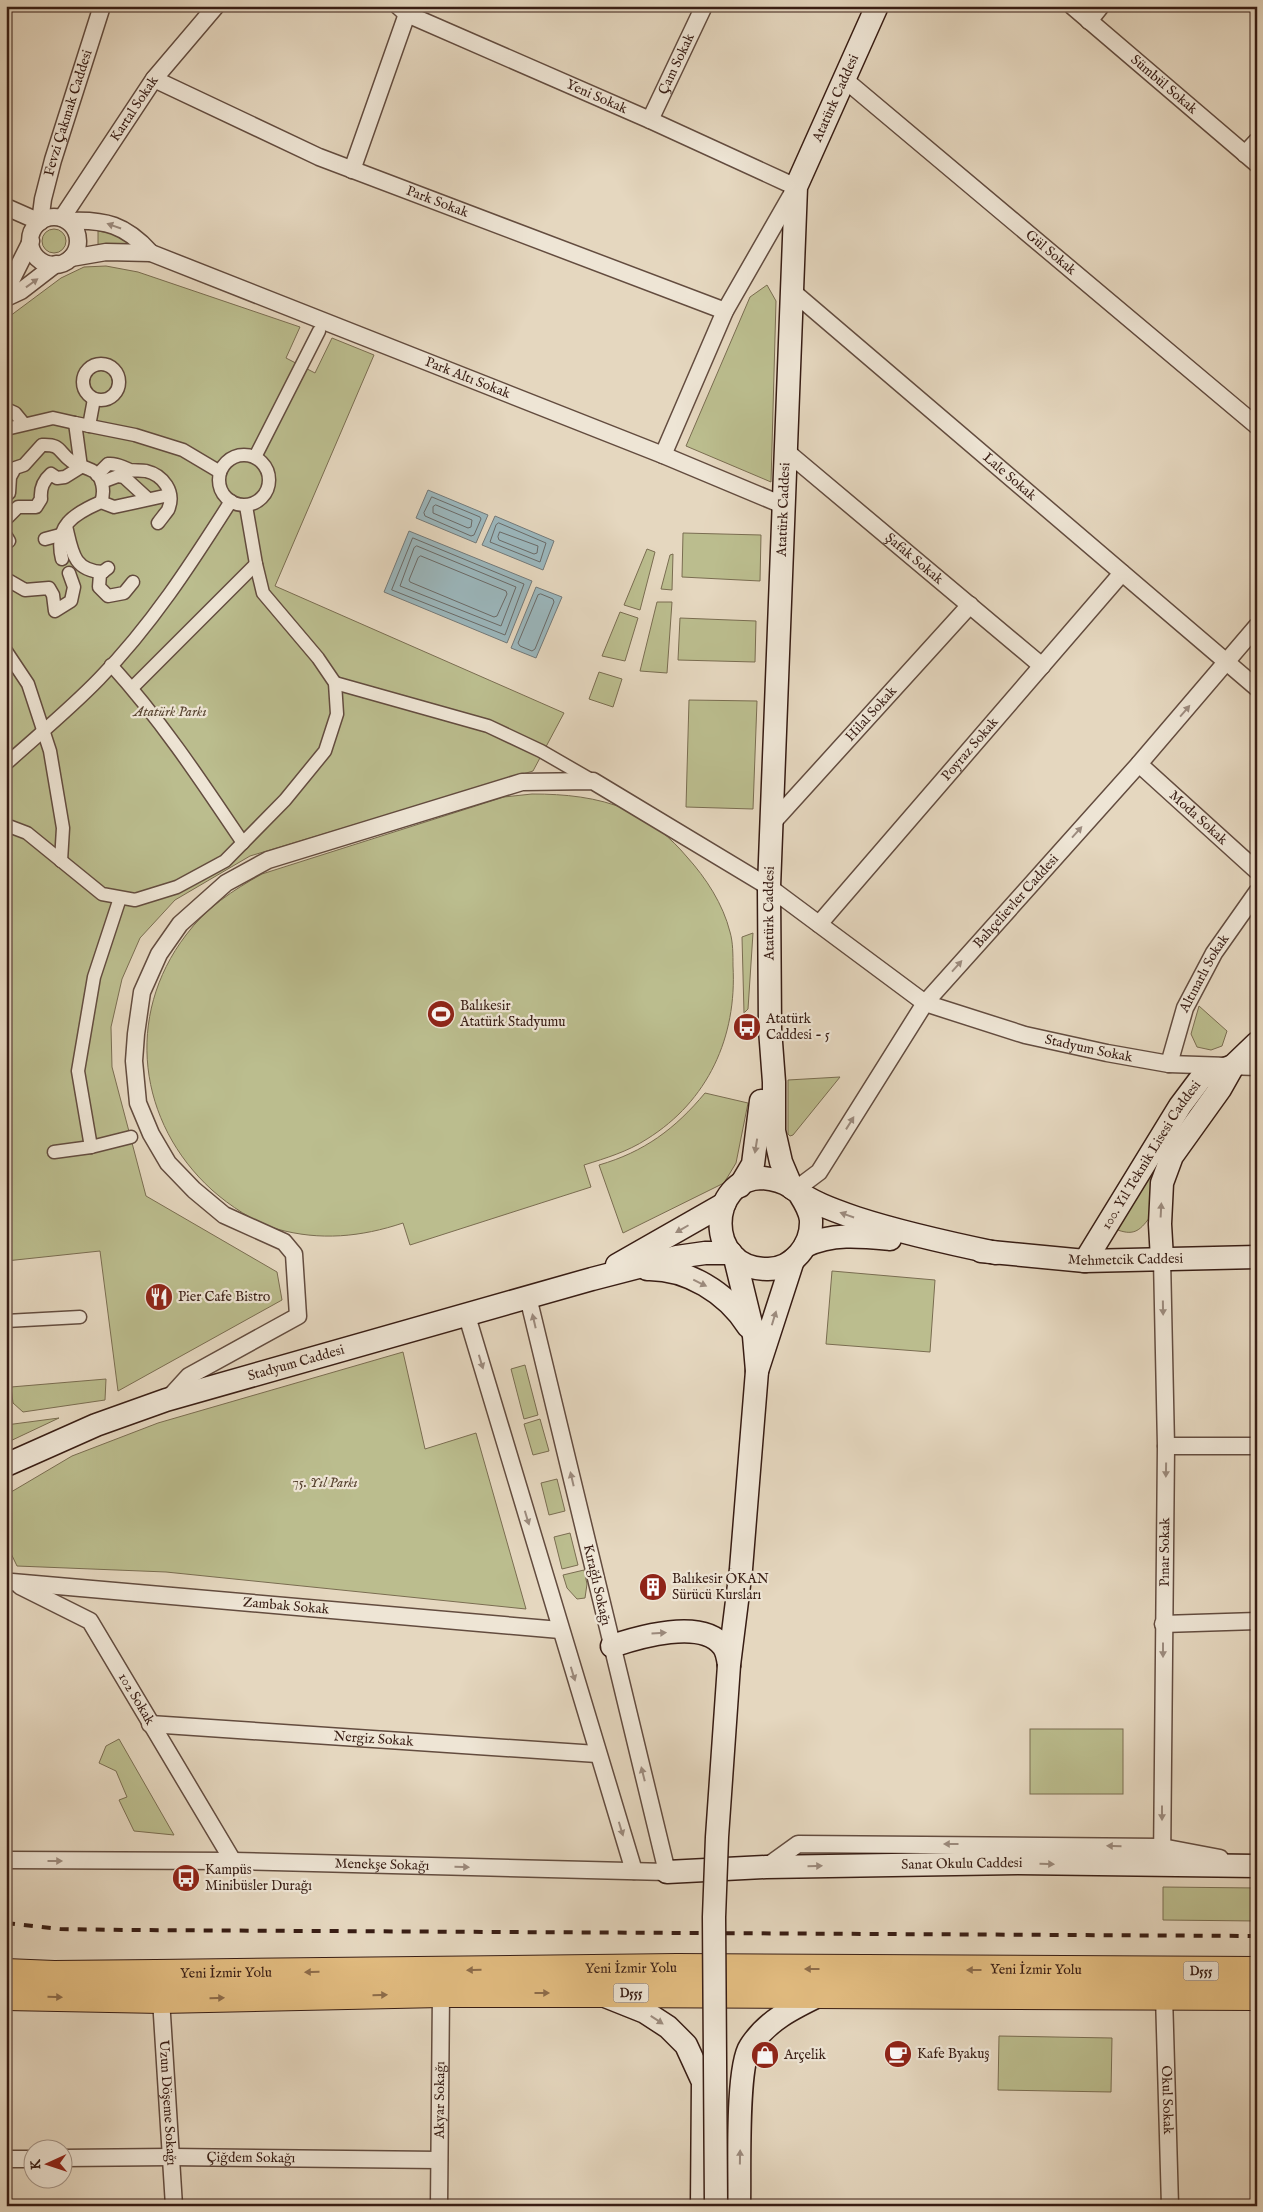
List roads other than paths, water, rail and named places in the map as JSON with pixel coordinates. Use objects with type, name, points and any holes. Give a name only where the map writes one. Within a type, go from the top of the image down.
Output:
[{"type":"highway","name":"Yeni İzmir Yolu","points":[[6,1973],[147,1975],[677,1968],[1164,1983],[1257,1996]]},
{"type":"highway","name":"Yeni İzmir Yolu","points":[[6,1996],[161,1999],[441,1993],[823,1993],[1164,1983],[1257,1971]]},
{"type":"main road","name":"Atatürk Caddesi","points":[[770,1029],[769,887],[796,186],[877,6]]},
{"type":"main road","points":[[740,1186],[753,1164],[760,1123],[764,1059],[770,1029]]},
{"type":"main road","points":[[757,1371],[799,1253],[810,1234],[811,1220],[807,1205],[795,1190],[781,1162],[774,1131],[774,1082],[770,1029]]},
{"type":"main road","name":"100. Yıl Teknik Lisesi Caddesi","points":[[1162,1259],[1160,1224],[1162,1183],[1172,1156],[1210,1103],[1233,1066],[1257,1043]]},
{"type":"main road","name":"100. Yıl Teknik Lisesi Caddesi","points":[[1085,1261],[1180,1106],[1201,1078],[1233,1066]]},
{"type":"main road","points":[[758,1178],[766,1178],[773,1179],[795,1190],[826,1208],[901,1233],[996,1253],[856,1235],[819,1239],[786,1265],[773,1269],[759,1269],[746,1265],[733,1256],[720,1234],[720,1219],[724,1204],[732,1192],[758,1178]]},
{"type":"main road","points":[[592,1279],[724,1204]]},
{"type":"main road","points":[[592,1279],[705,1253],[733,1256]]},
{"type":"main road","name":"Mehmetcik Caddesi","points":[[996,1253],[1085,1261],[1257,1257]]},
{"type":"main road","points":[[716,2206],[714,1917],[717,1837],[729,1665],[741,1569],[757,1371],[754,1336],[733,1256]]},
{"type":"main road","points":[[636,1269],[659,1268],[698,1281],[729,1301],[754,1336]]},
{"type":"main road","name":"Stadyum Caddesi","points":[[6,1465],[96,1425],[166,1400],[592,1279]]},
{"type":"main road","points":[[612,1646],[650,1634],[703,1634],[715,1639],[723,1646],[729,1665]]},
{"type":"main road","name":"Sanat Okulu Caddesi","points":[[668,1872],[766,1867],[1018,1863],[1162,1856],[1257,1866]]},
{"type":"main road","points":[[597,1993],[645,2012],[668,2027],[686,2045],[703,2082],[702,2206]]},
{"type":"main road","points":[[741,2084],[749,2048],[767,2026],[783,2014],[823,1993]]},
{"type":"main road","points":[[703,2082],[709,2071],[720,2065],[732,2068],[740,2078],[740,2206]]},
{"type":"street","name":"Fevzi Çakmak Caddesi","points":[[40,222],[43,199],[53,160],[102,6]]},
{"type":"street","name":"Kartal Sokak","points":[[65,220],[154,78],[216,6]]},
{"type":"street","name":"Çam Sokak","points":[[650,120],[704,6]]},
{"type":"street","name":"Sümbül Sokak","points":[[1072,6],[1251,159]]},
{"type":"street","points":[[1089,21],[1101,6]]},
{"type":"street","points":[[352,170],[402,10]]},
{"type":"street","name":"Yeni Sokak","points":[[402,10],[796,186]]},
{"type":"street","name":"Park Sokak","points":[[154,78],[319,157],[725,311]]},
{"type":"street","name":"Gül Sokak","points":[[844,79],[1257,426]]},
{"type":"street","points":[[1251,159],[1257,141]]},
{"type":"street","points":[[663,455],[725,311],[796,186]]},
{"type":"street","points":[[6,207],[40,222]]},
{"type":"street","points":[[6,297],[36,226],[40,222],[54,217],[65,220],[99,221],[116,226],[129,232],[151,253]]},
{"type":"street","points":[[6,297],[21,292],[64,261],[78,243],[74,227],[65,220]]},
{"type":"street","points":[[31,241],[35,255],[40,260],[64,261],[106,252],[151,253]]},
{"type":"street","name":"Park Altı Sokak","points":[[151,253],[663,455],[785,506]]},
{"type":"street","name":"Lale Sokak","points":[[792,291],[1257,688]]},
{"type":"street","points":[[255,457],[319,331]]},
{"type":"street","points":[[89,426],[94,399]]},
{"type":"street","points":[[6,409],[15,413],[24,424]]},
{"type":"street","points":[[6,429],[53,418],[135,435],[183,450],[220,472]]},
{"type":"street","points":[[75,423],[81,467]]},
{"type":"street","points":[[8,491],[10,476],[15,468],[24,465],[42,445],[53,444],[69,460],[81,467],[94,471],[100,478],[103,497],[101,502],[76,514],[63,531],[59,548],[62,559]]},
{"type":"street","name":"Şafak Sokak","points":[[787,452],[1042,666]]},
{"type":"street","points":[[247,454],[255,457],[267,468],[269,485],[262,499],[246,506],[230,501],[220,489],[220,472],[224,464],[230,459],[247,454]]},
{"type":"street","points":[[100,478],[108,464],[118,463],[130,470],[146,471],[159,476],[166,482],[169,496],[168,508],[158,523]]},
{"type":"street","points":[[6,519],[18,507],[36,507],[41,499],[40,490],[46,478],[51,474],[57,478],[65,477],[81,467]]},
{"type":"street","points":[[100,478],[124,477],[148,499]]},
{"type":"street","points":[[8,491],[14,487],[25,499],[27,506]]},
{"type":"street","points":[[101,502],[114,507],[169,496]]},
{"type":"street","points":[[6,764],[99,679],[111,665],[172,592],[230,501]]},
{"type":"street","points":[[6,825],[27,833],[102,894],[134,900],[177,887],[225,861],[285,800],[325,751],[337,714],[335,683],[318,658],[263,593],[246,506]]},
{"type":"street","points":[[45,539],[63,531]]},
{"type":"street","points":[[63,531],[80,566],[90,571],[106,570],[100,574],[98,587],[108,596],[124,593],[133,582]]},
{"type":"street","points":[[132,688],[256,564]]},
{"type":"street","points":[[6,579],[25,590],[49,588],[53,595],[55,611],[71,601],[74,587],[69,573]]},
{"type":"street","name":"Poyraz Sokak","points":[[819,924],[1122,573]]},
{"type":"street","name":"Hilal Sokak","points":[[773,822],[970,605]]},
{"type":"street","name":"Bahçelievler Caddesi","points":[[795,1190],[818,1172],[924,1002],[1139,764],[1257,626]]},
{"type":"street","points":[[6,651],[28,684],[50,751],[63,828],[61,860]]},
{"type":"street","points":[[111,665],[132,688],[195,772],[242,844]]},
{"type":"street","points":[[335,683],[488,726],[541,751],[593,781]]},
{"type":"street","name":"Moda Sokak","points":[[1139,764],[1257,871]]},
{"type":"street","points":[[166,1400],[189,1376],[298,1316],[294,1254],[284,1242],[224,1215],[194,1190],[168,1163],[151,1134],[138,1104],[134,1061],[136,1034],[142,992],[159,954],[180,924],[226,883],[268,860],[522,782],[593,781]]},
{"type":"street","name":"Stadyum Sokak","points":[[593,781],[769,887],[924,1002],[1025,1035],[1108,1053],[1169,1064],[1257,1067]]},
{"type":"street","name":"Altınarlı Sokak","points":[[1169,1064],[1185,1008],[1214,953],[1257,892]]},
{"type":"street","points":[[91,1147],[78,1071],[94,977],[120,898]]},
{"type":"street","points":[[54,1152],[91,1147],[131,1137]]},
{"type":"street","name":"Pınar Sokak","points":[[1162,1259],[1166,1446],[1162,1856]]},
{"type":"street","name":"Kırağlı Sokağı","points":[[528,1297],[668,1872]]},
{"type":"street","points":[[467,1316],[597,1754],[634,1871]]},
{"type":"street","points":[[6,1321],[80,1317]]},
{"type":"street","points":[[1166,1446],[1257,1446]]},
{"type":"street","name":"Zambak Sokak","points":[[9,1578],[560,1630]]},
{"type":"street","name":"102 Sokak","points":[[9,1578],[90,1621],[232,1861]]},
{"type":"street","points":[[1163,1624],[1257,1621]]},
{"type":"street","name":"Nergiz Sokak","points":[[150,1724],[597,1754]]},
{"type":"street","name":"Menekşe Sokağı","points":[[6,1860],[232,1861],[668,1872]]},
{"type":"street","name":"Okul Sokak","points":[[1164,1983],[1170,2206]]},
{"type":"street","name":"Akyar Sokağı","points":[[439,2206],[441,1993]]},
{"type":"street","name":"Uzun Döşeme Sokağı","points":[[161,1999],[174,2206]]},
{"type":"street","points":[[6,2159],[22,2158]]},
{"type":"street","name":"Çiğdem Sokağı","points":[[72,2158],[439,2160]]},
{"type":"water","points":[[428,490],[488,515],[476,543],[416,518]]},
{"type":"water","points":[[495,516],[554,541],[543,570],[482,545]]},
{"type":"water","points":[[409,531],[532,581],[507,643],[384,592]]},
{"type":"water","points":[[536,587],[562,597],[536,658],[511,648]]},
{"type":"railway","points":[[6,1923],[60,1929],[127,1930],[1257,1936]]},
{"type":"place","name":"Balıkesir Atatürk Stadyumu","points":[[441,1014]]},
{"type":"place","name":"Atatürk Caddesi - 5","points":[[747,1027]]},
{"type":"place","name":"Pier Cafe Bistro","points":[[159,1297]]},
{"type":"place","name":"Balıkesir OKAN Sürücü Kursları","points":[[653,1587]]},
{"type":"place","name":"Kampüs Minibüsler Durağı","points":[[186,1878]]},
{"type":"place","name":"Kafe Byakuş","points":[[898,2054]]},
{"type":"place","name":"Arçelik","points":[[765,2055]]},
{"type":"park label","name":"Atatürk Parkı","points":[[170,712]]},
{"type":"park label","name":"75. Yıl Parkı","points":[[325,1483]]}]
